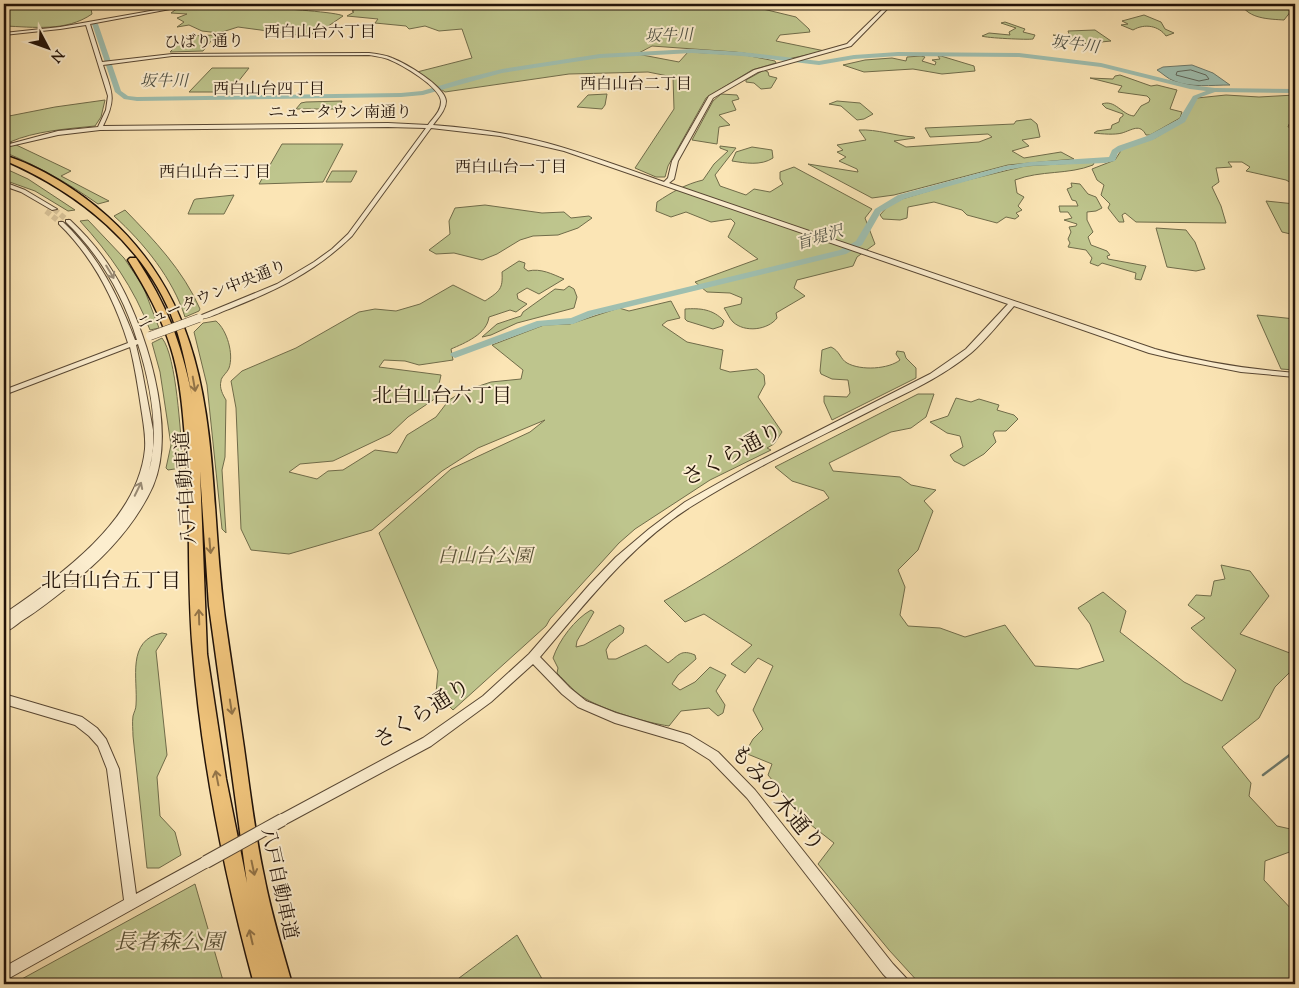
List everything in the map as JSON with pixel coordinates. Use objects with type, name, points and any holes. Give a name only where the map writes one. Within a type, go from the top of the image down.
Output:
[{"type":"highway","name":"八戸自動車道","points":[[6,152],[78,196],[114,226],[149,268],[164,292],[178,324],[194,379],[201,428],[214,592],[252,860],[269,937],[282,984]]},
{"type":"highway","name":"八戸自動車道","points":[[4,163],[47,184],[73,201],[109,232],[140,269],[156,296],[172,335],[183,381],[191,430],[200,651],[216,775],[235,869],[264,984]]},
{"type":"street","points":[[4,34],[88,24],[195,4]]},
{"type":"street","points":[[665,184],[671,179],[675,162],[711,97],[756,71],[849,45],[890,4]]},
{"type":"street","points":[[88,24],[102,64],[110,96],[107,115],[100,128]]},
{"type":"street","name":"ひばり通り","points":[[102,64],[172,55],[368,54],[392,60],[437,90],[443,99],[443,106],[430,126]]},
{"type":"street","name":"ニュータウン南通り","points":[[6,152],[58,133],[100,128],[430,126],[494,132],[533,140],[566,150],[832,241]]},
{"type":"street","name":"ニュータウン中央通り","points":[[4,393],[276,287],[310,269],[350,235],[430,126]]},
{"type":"street","points":[[4,184],[23,191],[54,209]]},
{"type":"street","points":[[4,188],[34,202],[46,211]]},
{"type":"street","points":[[4,628],[65,584],[93,560],[117,535],[146,492],[153,474],[159,442],[147,362],[109,283],[65,222]]},
{"type":"street","points":[[832,241],[1132,344],[1183,359],[1254,372],[1295,375]]},
{"type":"street","name":"さくら通り","points":[[4,974],[427,742],[487,699],[533,657],[607,572],[634,546],[671,516],[719,485],[933,376],[953,363],[983,338],[1013,303]]},
{"type":"street","points":[[4,619],[66,575],[93,550],[114,527],[137,491],[145,472],[150,439],[138,367],[137,342]]},
{"type":"street","name":"もみの木通り","points":[[533,657],[566,691],[582,704],[615,718],[686,739],[714,756],[751,794],[864,939],[902,984]]},
{"type":"street","points":[[4,699],[78,721],[93,732],[102,743],[113,769],[131,904]]},
{"type":"green space","points":[[387,3],[417,7],[426,4],[758,4],[763,9],[796,17],[810,32],[780,35],[776,41],[825,51],[788,59],[735,52],[652,46],[637,54],[679,62],[688,52],[745,55],[775,61],[776,63],[752,70],[706,98],[668,166],[665,177],[656,177],[635,168],[674,109],[673,77],[648,72],[569,74],[445,92],[417,72],[472,58],[462,29],[439,31],[425,26],[409,29],[406,26],[375,23],[378,19],[347,16],[365,4]]},
{"type":"green space","points":[[4,4],[90,4],[92,14],[72,24],[61,26],[4,26]]},
{"type":"green space","points":[[202,4],[272,4],[269,7],[331,13],[343,16],[321,31],[305,36],[238,27],[219,33],[202,31],[189,25],[177,27],[184,22],[177,18],[187,14],[171,13],[178,8]]},
{"type":"green space","points":[[1241,4],[1295,4],[1295,6],[1284,20],[1254,15],[1249,13]]},
{"type":"green space","points":[[1144,15],[1161,22],[1165,29],[1174,33],[1166,36],[1156,28],[1147,26],[1133,30],[1121,25],[1128,24],[1122,21]]},
{"type":"green space","points":[[1005,22],[1025,29],[1023,32],[1035,35],[1033,39],[1007,39],[982,36],[989,33],[1010,35],[1009,32],[1016,28],[1001,23]]},
{"type":"green space","points":[[1095,30],[1111,41],[1081,44],[1053,35],[1070,36],[1068,31]]},
{"type":"green space","points":[[216,35],[203,51],[170,52],[186,36]]},
{"type":"green space","points":[[938,56],[941,56],[974,66],[975,71],[942,74],[913,69],[864,72],[843,65],[865,60],[892,58],[906,61],[907,57],[925,57],[922,61],[935,65],[936,62],[932,60],[940,59]]},
{"type":"green space","points":[[212,68],[249,68],[230,92],[189,92]]},
{"type":"green space","points":[[764,70],[768,72],[769,76],[777,78],[771,88],[761,89],[754,83],[746,82],[746,80]]},
{"type":"green space","points":[[1120,75],[1151,86],[1157,85],[1177,90],[1170,109],[1182,112],[1180,118],[1150,135],[1146,135],[1144,131],[1138,128],[1116,134],[1094,133],[1111,129],[1112,125],[1119,122],[1123,116],[1123,114],[1106,108],[1102,104],[1115,105],[1134,116],[1141,106],[1149,102],[1150,99],[1147,96],[1118,92],[1122,86],[1090,78],[1113,79],[1115,76]]},
{"type":"green space","points":[[607,94],[605,105],[602,109],[577,107],[588,95]]},
{"type":"green space","points":[[721,94],[737,95],[739,99],[732,101],[736,110],[719,115],[730,125],[719,127],[717,144],[692,140],[713,101]]},
{"type":"green space","points":[[1226,95],[1259,97],[1295,95],[1295,123],[1289,124],[1288,127],[1295,129],[1295,185],[1286,180],[1246,171],[1250,167],[1242,162],[1228,162],[1232,167],[1216,168],[1219,182],[1212,187],[1221,206],[1226,223],[1136,222],[1125,213],[1122,215],[1124,222],[1119,222],[1108,208],[1110,204],[1101,195],[1104,185],[1097,180],[1092,169],[1115,160],[1122,149],[1155,138],[1181,122],[1197,98]]},
{"type":"green space","points":[[105,100],[101,117],[95,126],[40,133],[10,142],[71,171],[61,176],[109,201],[98,204],[52,175],[4,152],[4,117]]},
{"type":"green space","points":[[342,101],[338,109],[296,109],[301,103],[306,102]]},
{"type":"green space","points":[[837,101],[860,103],[873,114],[864,119],[857,120],[841,106],[829,104]]},
{"type":"green space","points":[[1031,119],[1037,124],[1040,137],[1022,140],[1029,146],[1012,151],[1024,158],[1061,152],[1074,159],[1008,165],[894,195],[872,198],[808,164],[858,172],[857,169],[839,161],[846,157],[837,152],[843,150],[837,145],[866,140],[859,130],[914,137],[894,141],[906,147],[979,142],[992,137],[988,134],[930,137],[925,128],[1014,124],[1016,121]]},
{"type":"green space","points":[[282,144],[343,144],[323,182],[259,184]]},
{"type":"green space","points":[[720,146],[736,148],[715,175],[720,186],[746,195],[754,189],[770,192],[783,184],[780,179],[780,172],[794,167],[872,209],[865,218],[875,244],[857,257],[853,266],[797,280],[794,288],[805,296],[776,313],[777,318],[773,322],[756,329],[744,328],[733,322],[724,308],[741,304],[742,298],[730,293],[707,292],[695,282],[758,259],[728,237],[735,223],[731,219],[711,222],[686,212],[671,217],[656,211],[657,202],[679,189],[703,180],[714,164],[728,151],[720,148]]},
{"type":"green space","points":[[752,147],[772,150],[773,158],[758,163],[732,161],[736,152]]},
{"type":"green space","points":[[1094,163],[1093,165],[1084,168],[1015,180],[1017,193],[1024,197],[1018,206],[1022,210],[1016,213],[1019,216],[1015,219],[1006,217],[997,223],[967,215],[962,210],[934,202],[908,207],[907,218],[900,220],[883,219],[880,215],[887,207],[902,199],[955,183],[1025,166]]},
{"type":"green space","points":[[4,168],[28,179],[75,210],[68,211],[35,191],[4,180]]},
{"type":"green space","points":[[332,171],[357,171],[351,182],[326,182]]},
{"type":"green space","points":[[1071,183],[1080,184],[1088,194],[1096,197],[1102,208],[1087,212],[1087,220],[1093,232],[1088,237],[1091,245],[1107,251],[1110,255],[1107,256],[1108,259],[1146,266],[1141,280],[1135,279],[1136,273],[1102,263],[1098,266],[1090,263],[1092,258],[1086,250],[1068,247],[1070,243],[1068,239],[1071,232],[1069,227],[1076,226],[1077,224],[1064,220],[1072,218],[1068,212],[1060,212],[1059,206],[1078,206],[1076,201],[1072,200],[1067,189],[1072,187]]},
{"type":"green space","points":[[234,195],[224,214],[188,214],[196,199]]},
{"type":"green space","points":[[1266,201],[1295,204],[1295,235],[1282,232]]},
{"type":"green space","points":[[485,205],[542,213],[564,212],[571,218],[589,216],[592,218],[578,228],[558,235],[533,236],[520,240],[497,254],[482,260],[454,253],[436,254],[429,250],[450,234],[449,221],[455,208]]},
{"type":"green space","points":[[125,210],[157,244],[176,268],[193,295],[200,309],[199,311],[185,317],[173,289],[156,262],[114,216]]},
{"type":"green space","points":[[88,220],[124,258],[143,286],[159,328],[150,330],[129,286],[101,246],[80,221]]},
{"type":"green space","points":[[1156,228],[1186,230],[1195,242],[1205,269],[1196,271],[1167,267]]},
{"type":"green space","name":"白山台公園","points":[[519,261],[525,263],[524,268],[528,271],[551,273],[564,279],[539,294],[527,288],[517,294],[518,299],[527,304],[516,312],[510,310],[489,317],[480,333],[469,341],[451,349],[453,360],[419,365],[405,361],[384,360],[379,367],[441,375],[436,398],[408,417],[390,434],[333,461],[300,464],[289,472],[317,479],[328,471],[343,470],[375,450],[397,453],[407,435],[436,417],[449,400],[464,391],[491,382],[521,379],[523,370],[492,345],[544,325],[570,324],[619,308],[629,311],[671,301],[680,318],[667,321],[662,325],[687,342],[723,350],[720,369],[730,372],[757,369],[764,375],[765,384],[758,397],[782,432],[774,444],[767,448],[771,450],[710,480],[635,529],[619,543],[550,619],[546,626],[453,710],[436,693],[438,671],[379,533],[451,469],[530,432],[545,420],[478,448],[442,471],[372,530],[289,554],[251,550],[241,529],[236,408],[231,381],[242,371],[296,348],[359,312],[375,309],[396,311],[420,304],[453,285],[485,301],[494,295],[501,286],[502,272]]},
{"type":"green space","points":[[569,286],[574,289],[577,297],[574,308],[517,323],[482,337],[497,324],[521,316],[523,312],[555,289],[564,290]]},
{"type":"green space","points":[[685,309],[706,310],[724,321],[722,326],[713,329],[687,321],[685,319]]},
{"type":"green space","points":[[1257,315],[1295,319],[1295,370],[1281,369]]},
{"type":"green space","points":[[216,321],[226,336],[231,356],[229,368],[222,378],[221,384],[226,400],[225,457],[222,470],[226,533],[222,529],[207,385],[194,332],[203,323]]},
{"type":"green space","points":[[162,338],[171,361],[174,378],[183,460],[181,468],[168,470],[166,468],[171,445],[160,372],[152,343]]},
{"type":"green space","points":[[831,347],[847,363],[867,368],[882,367],[895,363],[900,360],[896,354],[897,351],[904,352],[906,358],[916,368],[916,378],[832,420],[824,402],[824,396],[847,397],[850,393],[848,380],[832,379],[821,374],[822,350]]},
{"type":"green space","points":[[918,394],[934,394],[926,417],[911,428],[891,432],[829,463],[833,471],[900,477],[911,485],[936,490],[924,501],[933,511],[918,550],[898,570],[905,587],[900,615],[908,626],[940,628],[965,637],[1005,625],[1035,666],[1078,669],[1104,661],[1090,624],[1078,608],[1103,592],[1126,611],[1120,632],[1184,682],[1222,701],[1236,670],[1191,628],[1205,618],[1188,605],[1196,595],[1211,596],[1214,581],[1225,579],[1221,565],[1250,571],[1269,596],[1240,634],[1295,655],[1295,667],[1275,687],[1259,718],[1222,747],[1251,783],[1249,796],[1277,826],[1295,830],[1295,850],[1265,861],[1264,880],[1295,913],[1295,984],[920,984],[889,950],[818,864],[834,843],[806,821],[768,775],[772,764],[745,753],[753,739],[763,729],[753,710],[773,666],[758,658],[745,673],[731,664],[752,645],[704,614],[685,622],[664,601],[727,564],[829,498],[824,491],[792,481],[775,467]]},
{"type":"green space","points":[[956,398],[971,402],[979,399],[999,405],[997,410],[1014,415],[1018,419],[1006,431],[995,431],[993,434],[996,442],[984,454],[964,466],[954,461],[950,455],[963,447],[960,436],[947,433],[930,422],[948,416]]},
{"type":"green space","points":[[591,610],[594,612],[577,641],[576,647],[584,645],[620,625],[624,628],[623,633],[610,643],[606,650],[608,659],[616,659],[646,645],[668,663],[683,653],[695,655],[696,659],[678,675],[672,684],[680,690],[695,682],[710,667],[726,675],[716,691],[725,705],[723,713],[718,716],[709,708],[681,711],[669,726],[626,716],[594,703],[578,694],[557,673],[558,668],[553,658],[559,644],[568,631]]},
{"type":"green space","points":[[162,633],[167,634],[156,651],[167,755],[157,777],[160,816],[175,832],[181,855],[159,868],[147,868],[133,736],[133,719],[136,705],[136,662],[138,652],[143,644],[151,637]]},
{"type":"green space","name":"長者森公園","points":[[195,884],[224,984],[15,984],[20,980]]},
{"type":"green space","points":[[517,935],[545,984],[451,984]]},
{"type":"water","points":[[1192,65],[1213,73],[1230,85],[1187,85],[1172,80],[1157,70],[1163,67]]},
{"type":"waterway","name":"坂牛川","points":[[95,24],[118,92],[126,98],[137,99],[401,95],[423,93],[464,80],[502,71],[600,56],[692,51],[742,54],[819,63],[854,57],[898,54],[1019,55],[1101,65],[1190,87],[1215,90],[1295,91]]},
{"type":"waterway","name":"盲堤沢","points":[[455,355],[541,323],[573,321],[592,313],[843,252],[859,243],[878,211],[901,197],[1005,168],[1030,164],[1105,161],[1112,159],[1115,152],[1121,148],[1150,138],[1182,120],[1195,97],[1212,91]]},
{"type":"waterway","points":[[1263,775],[1295,751]]},
{"type":"tunnel","points":[[54,209],[68,221]]},
{"type":"tunnel","points":[[46,211],[61,223]]},
{"type":"district","name":"西白山台六丁目","points":[[320,33]]},
{"type":"district","name":"西白山台二丁目","points":[[636,85]]},
{"type":"district","name":"西白山台四丁目","points":[[269,90]]},
{"type":"district","name":"西白山台一丁目","points":[[511,168]]},
{"type":"district","name":"西白山台三丁目","points":[[215,173]]},
{"type":"district","name":"北白山台六丁目","points":[[442,397]]},
{"type":"district","name":"北白山台五丁目","points":[[111,582]]}]
